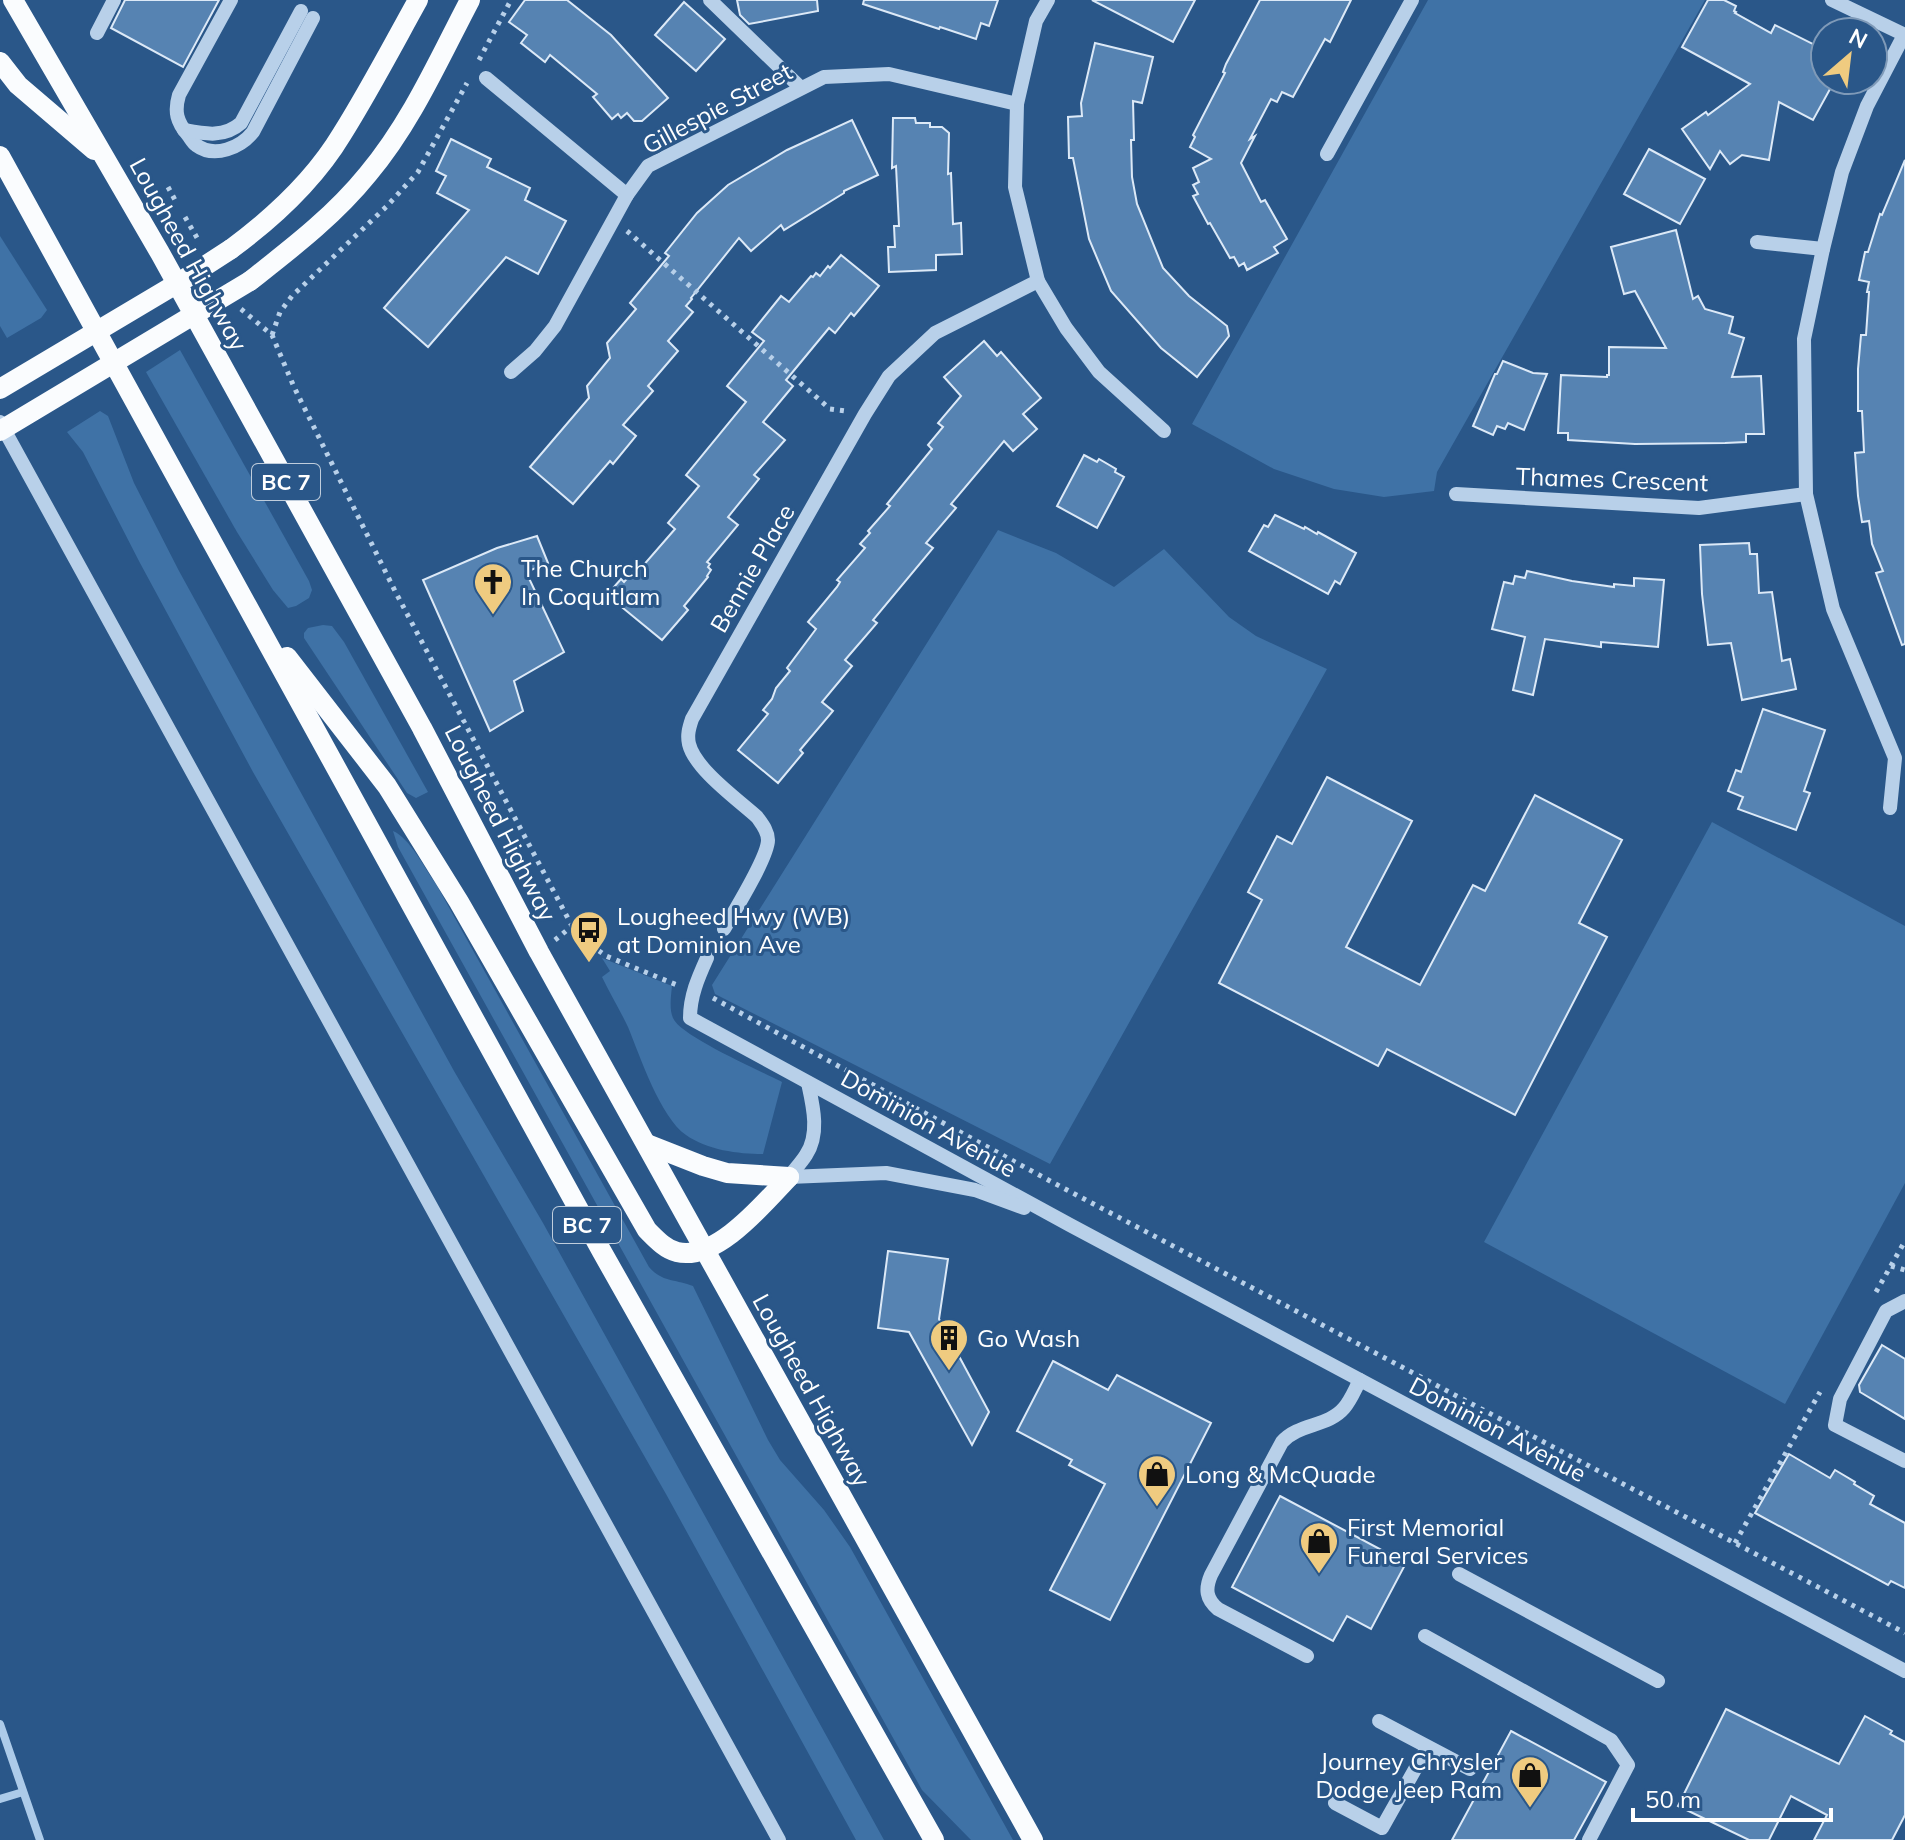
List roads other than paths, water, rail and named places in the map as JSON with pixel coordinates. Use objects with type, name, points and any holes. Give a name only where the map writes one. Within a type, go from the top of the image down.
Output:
[{"type":"main road","points":[[0,389],[170,288],[231,249],[265,222],[334,146],[418,0]]},
{"type":"main road","points":[[0,431],[250,281],[339,207],[369,173],[403,125],[470,0]]},
{"type":"main road","name":"Lougheed Highway","points":[[20,5],[415,714],[516,911],[1033,1840]]},
{"type":"main road","points":[[0,62],[18,85],[107,161]]},
{"type":"main road","name":"BC 7","points":[[0,156],[601,1250],[934,1840]]},
{"type":"main road","points":[[246,605],[387,786],[459,902],[647,1230],[658,1242],[677,1252],[689,1254],[705,1250],[745,1223],[789,1177]]},
{"type":"main road","points":[[647,1144],[727,1173],[789,1177]]},
{"type":"street","points":[[97,33],[114,0]]},
{"type":"street","points":[[231,0],[179,95],[176,114],[184,130],[223,133],[241,123],[307,15]]},
{"type":"street","points":[[710,0],[801,88]]},
{"type":"street","points":[[1048,0],[1036,21],[1017,104],[1015,187],[1038,281],[1066,328],[1099,372],[1164,431]]},
{"type":"street","points":[[1327,154],[1412,0]]},
{"type":"street","points":[[1832,0],[1905,35],[1867,106],[1842,172],[1804,339],[1806,494],[1833,609],[1895,758],[1890,808]]},
{"type":"street","name":"Gillespie Street","points":[[511,372],[535,351],[555,326],[627,195],[648,166],[824,77],[889,74],[1017,104]]},
{"type":"street","points":[[486,78],[627,195]]},
{"type":"street","points":[[1757,242],[1823,249]]},
{"type":"street","name":"Bennie Place","points":[[724,929],[764,855],[768,839],[757,817],[699,764],[690,747],[689,730],[698,707],[889,376],[935,333],[1038,281]]},
{"type":"street","points":[[0,422],[779,1840]]},
{"type":"street","name":"Thames Crescent","points":[[1456,494],[1699,508],[1806,494]]},
{"type":"street","name":"Dominion Avenue","points":[[707,958],[693,989],[690,1018],[1070,1225],[1905,1671]]},
{"type":"street","name":"Dominion Avenue","points":[[789,1177],[806,1155],[813,1135],[814,1113],[808,1083]]},
{"type":"street","name":"Dominion Avenue","points":[[789,1177],[886,1173],[975,1190],[1070,1225]]},
{"type":"street","points":[[1905,1301],[1886,1311],[1840,1399],[1835,1425],[1905,1461]]},
{"type":"street","points":[[1307,1656],[1218,1609],[1208,1597],[1207,1587],[1276,1450],[1300,1428],[1338,1413],[1347,1405],[1360,1380]]},
{"type":"street","points":[[1459,1574],[1658,1681]]},
{"type":"street","points":[[1425,1636],[1611,1740],[1628,1765],[1589,1840]]},
{"type":"street","points":[[1379,1721],[1470,1769]]},
{"type":"street","points":[[1335,1803],[1382,1828],[1427,1748]]},
{"type":"waterway","points":[[0,1724],[40,1840]]},
{"type":"waterway","points":[[0,1799],[23,1792]]},
{"type":"place","name":"The Church In Coquitlam","points":[[493,616]]},
{"type":"place","name":"Lougheed Hwy (WB) at Dominion Ave","points":[[589,964]]},
{"type":"place","name":"Go Wash","points":[[949,1372]]},
{"type":"place","name":"Long & McQuade","points":[[1157,1508]]},
{"type":"place","name":"First Memorial Funeral Services","points":[[1319,1575]]},
{"type":"place","name":"Journey Chrysler Dodge Jeep Ram","points":[[1530,1809]]}]
